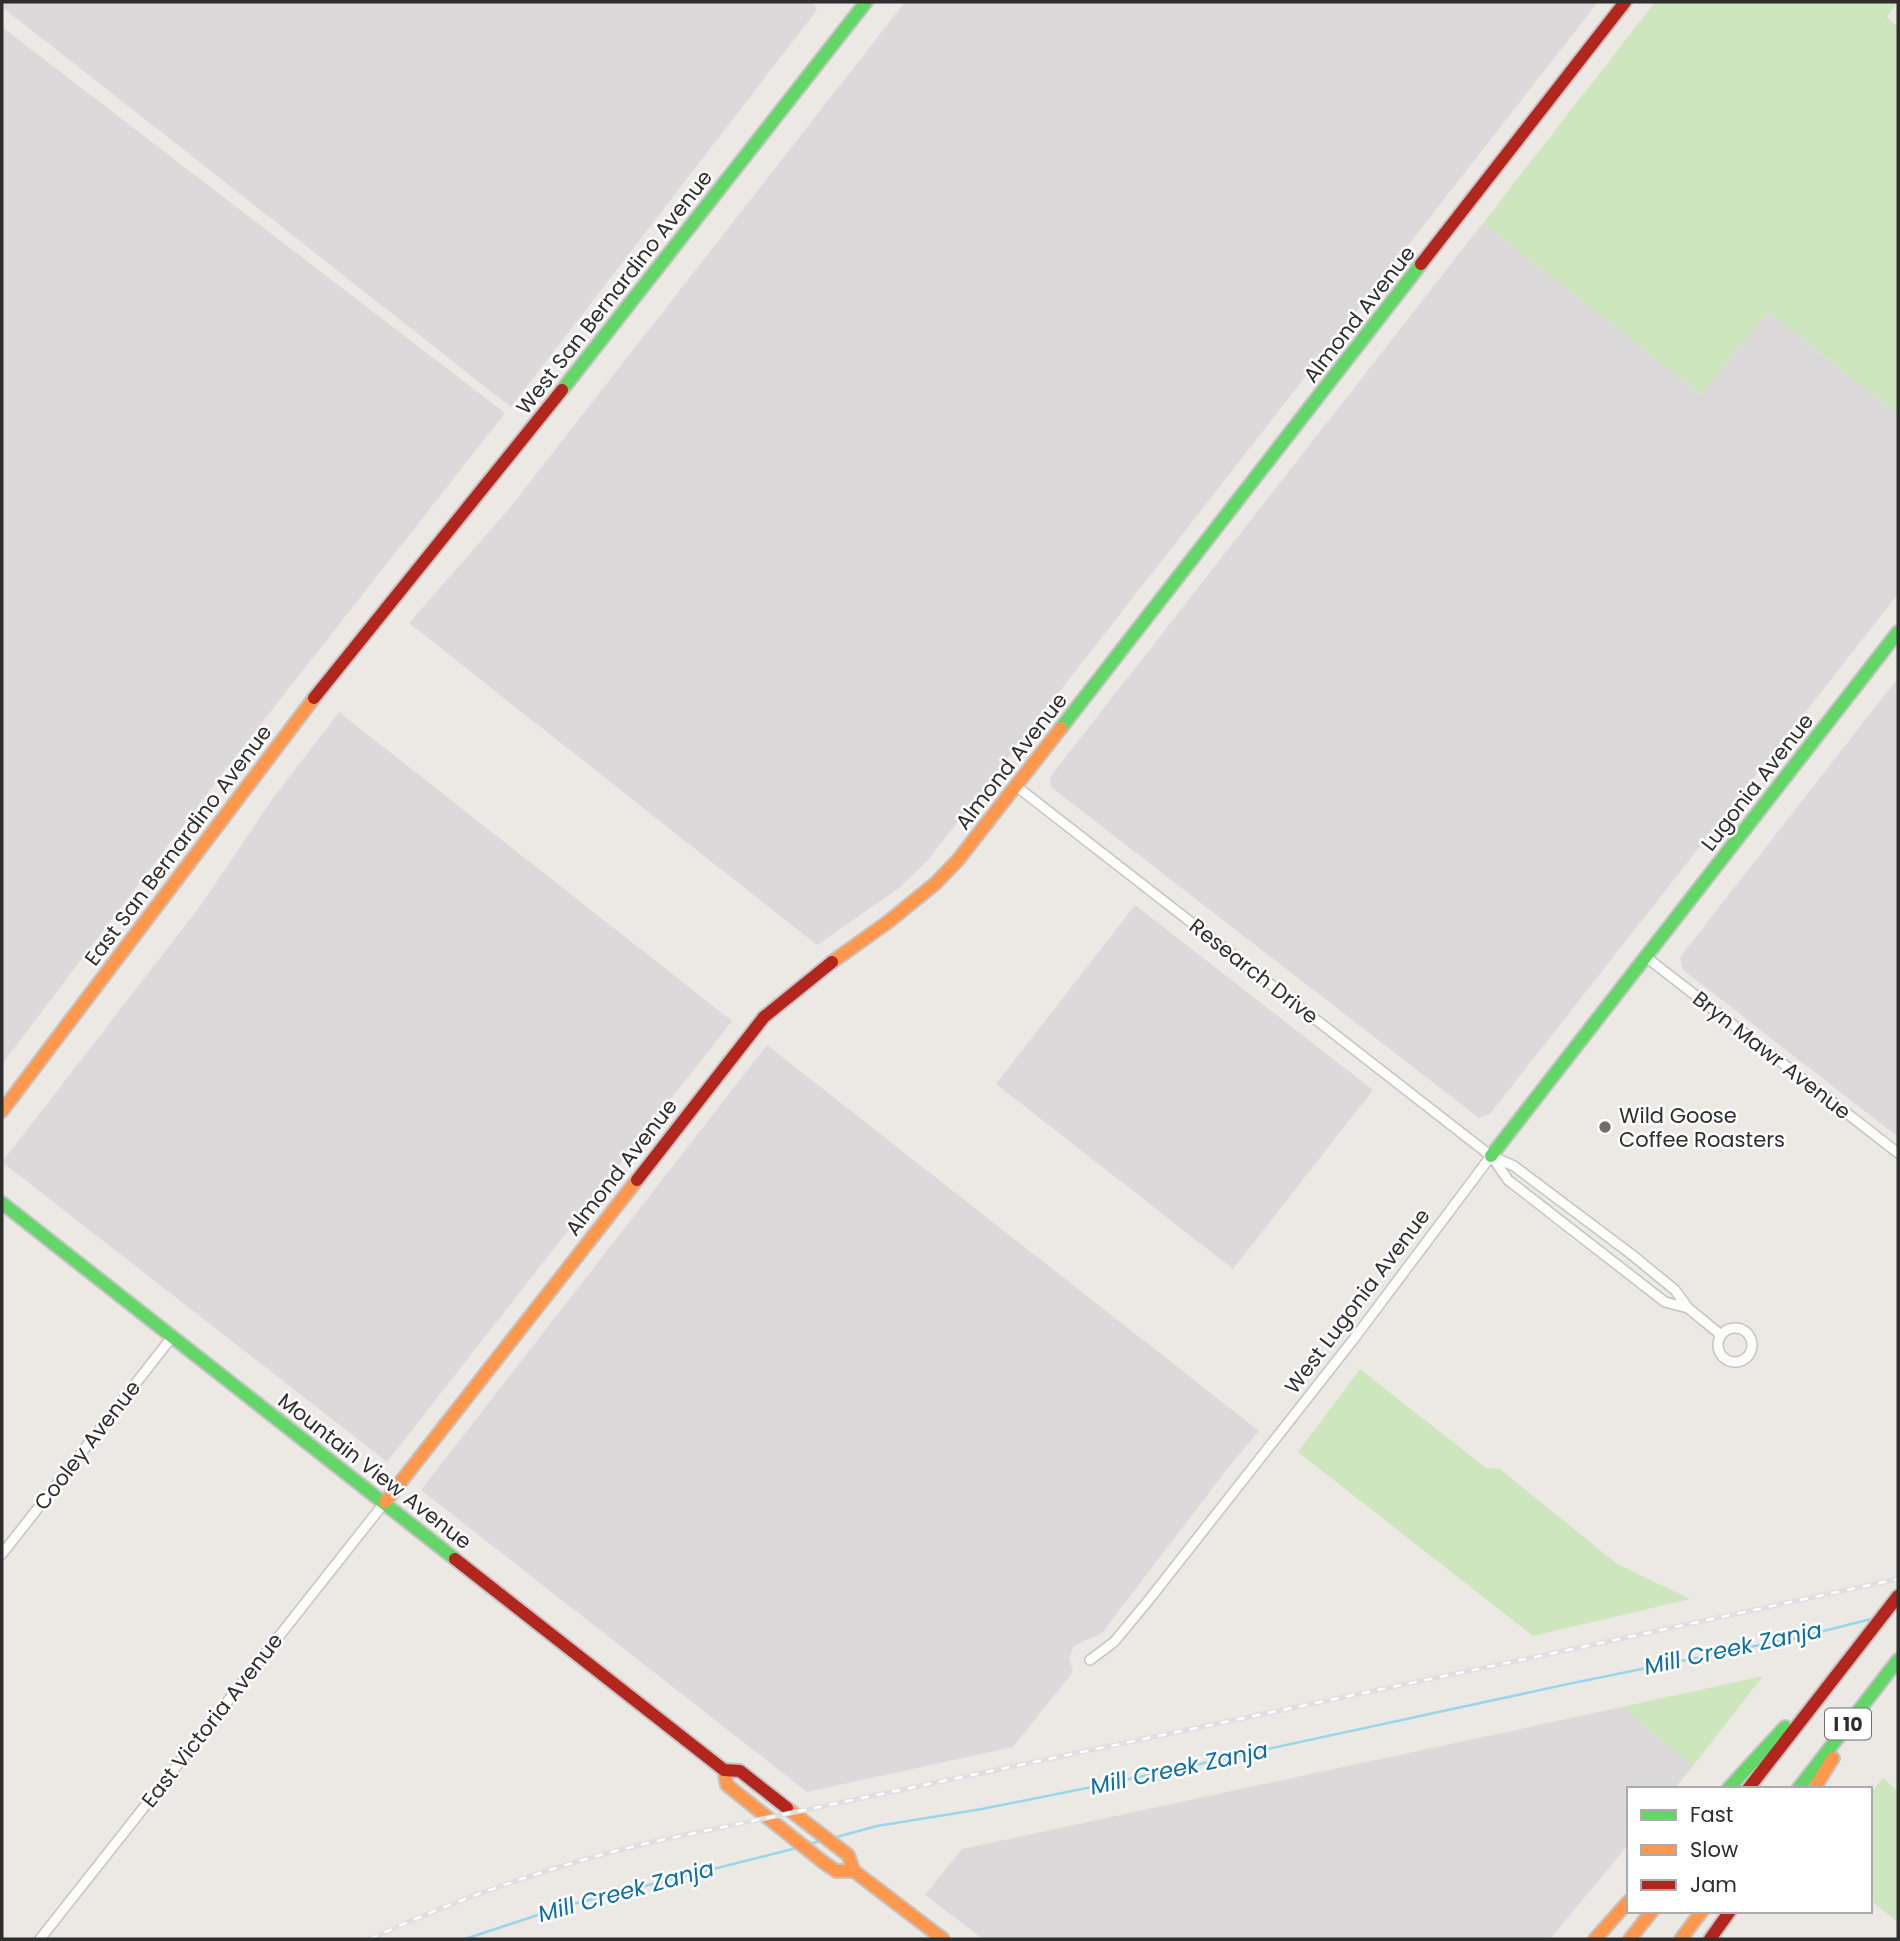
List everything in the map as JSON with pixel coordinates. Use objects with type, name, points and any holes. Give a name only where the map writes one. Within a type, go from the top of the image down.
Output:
[{"type":"main road","points":[[848,2],[863,6]]},
{"type":"main road","name":"Almond Avenue","points":[[384,1502],[764,1017],[800,984],[905,911],[958,860],[1625,2]]},
{"type":"main road","name":"West San Bernardino Avenue","points":[[387,603],[555,399],[863,6]]},
{"type":"main road","name":"East San Bernardino Avenue","points":[[2,1111],[256,772],[387,603]]},
{"type":"main road","name":"Lugonia Avenue","points":[[1646,957],[1898,632]]},
{"type":"main road","name":"West Lugonia Avenue","points":[[1491,1156],[1646,957]]},
{"type":"main road","name":"Mountain View Avenue","points":[[2,1203],[724,1770],[740,1771],[848,1855],[854,1871],[943,1939]]},
{"type":"main road","name":"I 10","points":[[1750,1787],[1898,1596]]},
{"type":"main road","name":"I 10","points":[[1800,1787],[1898,1660]]},
{"type":"main road","points":[[1815,1787],[1887,1675]]},
{"type":"main road","points":[[1730,1787],[1761,1751],[1832,1681]]},
{"type":"main road","name":"Mountain View Avenue","points":[[724,1770],[727,1785],[823,1862],[836,1871],[854,1871]]},
{"type":"main road","points":[[1595,1939],[1627,1902]]},
{"type":"main road","points":[[1630,1939],[1650,1913]]},
{"type":"main road","points":[[1681,1939],[1700,1913]]},
{"type":"main road","points":[[1710,1939],[1729,1913]]},
{"type":"street","name":"Research Drive","points":[[1016,786],[1491,1156],[1514,1166],[1631,1254],[1675,1290],[1688,1308],[1721,1335]]},
{"type":"street","name":"Bryn Mawr Avenue","points":[[1646,957],[1898,1153]]},
{"type":"street","name":"Research Drive","points":[[1491,1156],[1508,1180],[1665,1302],[1688,1308]]},
{"type":"street","name":"West Lugonia Avenue","points":[[1090,1660],[1114,1642],[1174,1568],[1353,1340],[1491,1156]]},
{"type":"street","name":"Cooley Avenue","points":[[2,1554],[172,1337]]},
{"type":"street","name":"East Victoria Avenue","points":[[40,1939],[384,1502]]},
{"type":"shaded area","points":[[2,2],[813,2],[817,10],[511,407],[2,7]]},
{"type":"shaded area","points":[[905,2],[1598,2],[928,860],[899,888],[817,945],[409,623],[508,510]]},
{"type":"shaded area","points":[[2,27],[505,413],[238,753],[2,1064]]},
{"type":"shaded area","points":[[1483,223],[1701,394],[1768,312],[1898,414],[1898,594],[1490,1114],[1479,1118],[1051,787],[1050,777]]},
{"type":"shaded area","points":[[1898,678],[1898,1137],[1682,969],[1680,957]]},
{"type":"shaded area","points":[[339,712],[732,1021],[387,1462],[2,1162],[201,905],[271,801]]},
{"type":"shaded area","points":[[1135,905],[1373,1090],[1233,1269],[996,1084]]},
{"type":"shaded area","points":[[767,1045],[1259,1431],[1102,1633],[1074,1646],[1069,1658],[1073,1672],[1013,1747],[807,1792],[421,1490]]},
{"type":"shaded area","points":[[1622,1707],[1693,1766],[1676,1787],[1627,1787],[1627,1846],[1550,1939],[983,1939],[925,1895],[962,1849]]},
{"type":"green space","points":[[1655,2],[1898,2],[1887,17],[1898,27],[1898,414],[1768,312],[1701,394],[1483,223]]},
{"type":"green space","points":[[1360,1369],[1486,1468],[1500,1469],[1617,1564],[1690,1599],[1533,1636],[1298,1452]]},
{"type":"green space","points":[[1763,1676],[1693,1766],[1622,1707]]},
{"type":"green space","points":[[1883,1778],[1898,1791],[1898,1922],[1872,1902],[1872,1792]]},
{"type":"waterway","name":"Mill Creek Zanja","points":[[833,1838],[877,1826],[1102,1785],[1568,1684],[1800,1637],[1871,1619]]},
{"type":"waterway","name":"Mill Creek Zanja","points":[[810,1844],[824,1840]]},
{"type":"waterway","name":"Mill Creek Zanja","points":[[465,1939],[565,1906],[797,1848]]},
{"type":"railway","points":[[370,1939],[508,1883],[652,1842],[1898,1579]]},
{"type":"traffic: fast","points":[[562,390],[866,2]]},
{"type":"traffic: fast","points":[[1061,728],[1421,264]]},
{"type":"traffic: fast","points":[[1491,1156],[1898,632]]},
{"type":"traffic: fast","points":[[2,1203],[455,1559]]},
{"type":"traffic: fast","points":[[1800,1787],[1898,1660]]},
{"type":"traffic: fast","points":[[1730,1787],[1785,1727]]},
{"type":"traffic: slow","points":[[2,1111],[314,698]]},
{"type":"traffic: slow","points":[[832,962],[936,883],[958,860],[1061,728]]},
{"type":"traffic: slow","points":[[385,1502],[637,1180]]},
{"type":"traffic: slow","points":[[1815,1787],[1833,1758]]},
{"type":"traffic: slow","points":[[724,1770],[727,1785],[823,1862],[836,1871],[854,1871]]},
{"type":"traffic: slow","points":[[787,1808],[848,1855],[854,1871],[943,1939]]},
{"type":"traffic: slow","points":[[1595,1939],[1627,1903]]},
{"type":"traffic: slow","points":[[1630,1939],[1650,1913]]},
{"type":"traffic: slow","points":[[1681,1939],[1700,1913]]},
{"type":"traffic: jam","points":[[1421,264],[1625,2]]},
{"type":"traffic: jam","points":[[314,698],[562,390]]},
{"type":"traffic: jam","points":[[637,1180],[764,1017],[832,962]]},
{"type":"traffic: jam","points":[[455,1559],[724,1770],[740,1771],[787,1808]]},
{"type":"traffic: jam","points":[[1750,1787],[1898,1596]]},
{"type":"traffic: jam","points":[[1710,1939],[1729,1913]]},
{"type":"place","name":"Wild Goose Coffee Roasters","points":[[1605,1127]]}]
